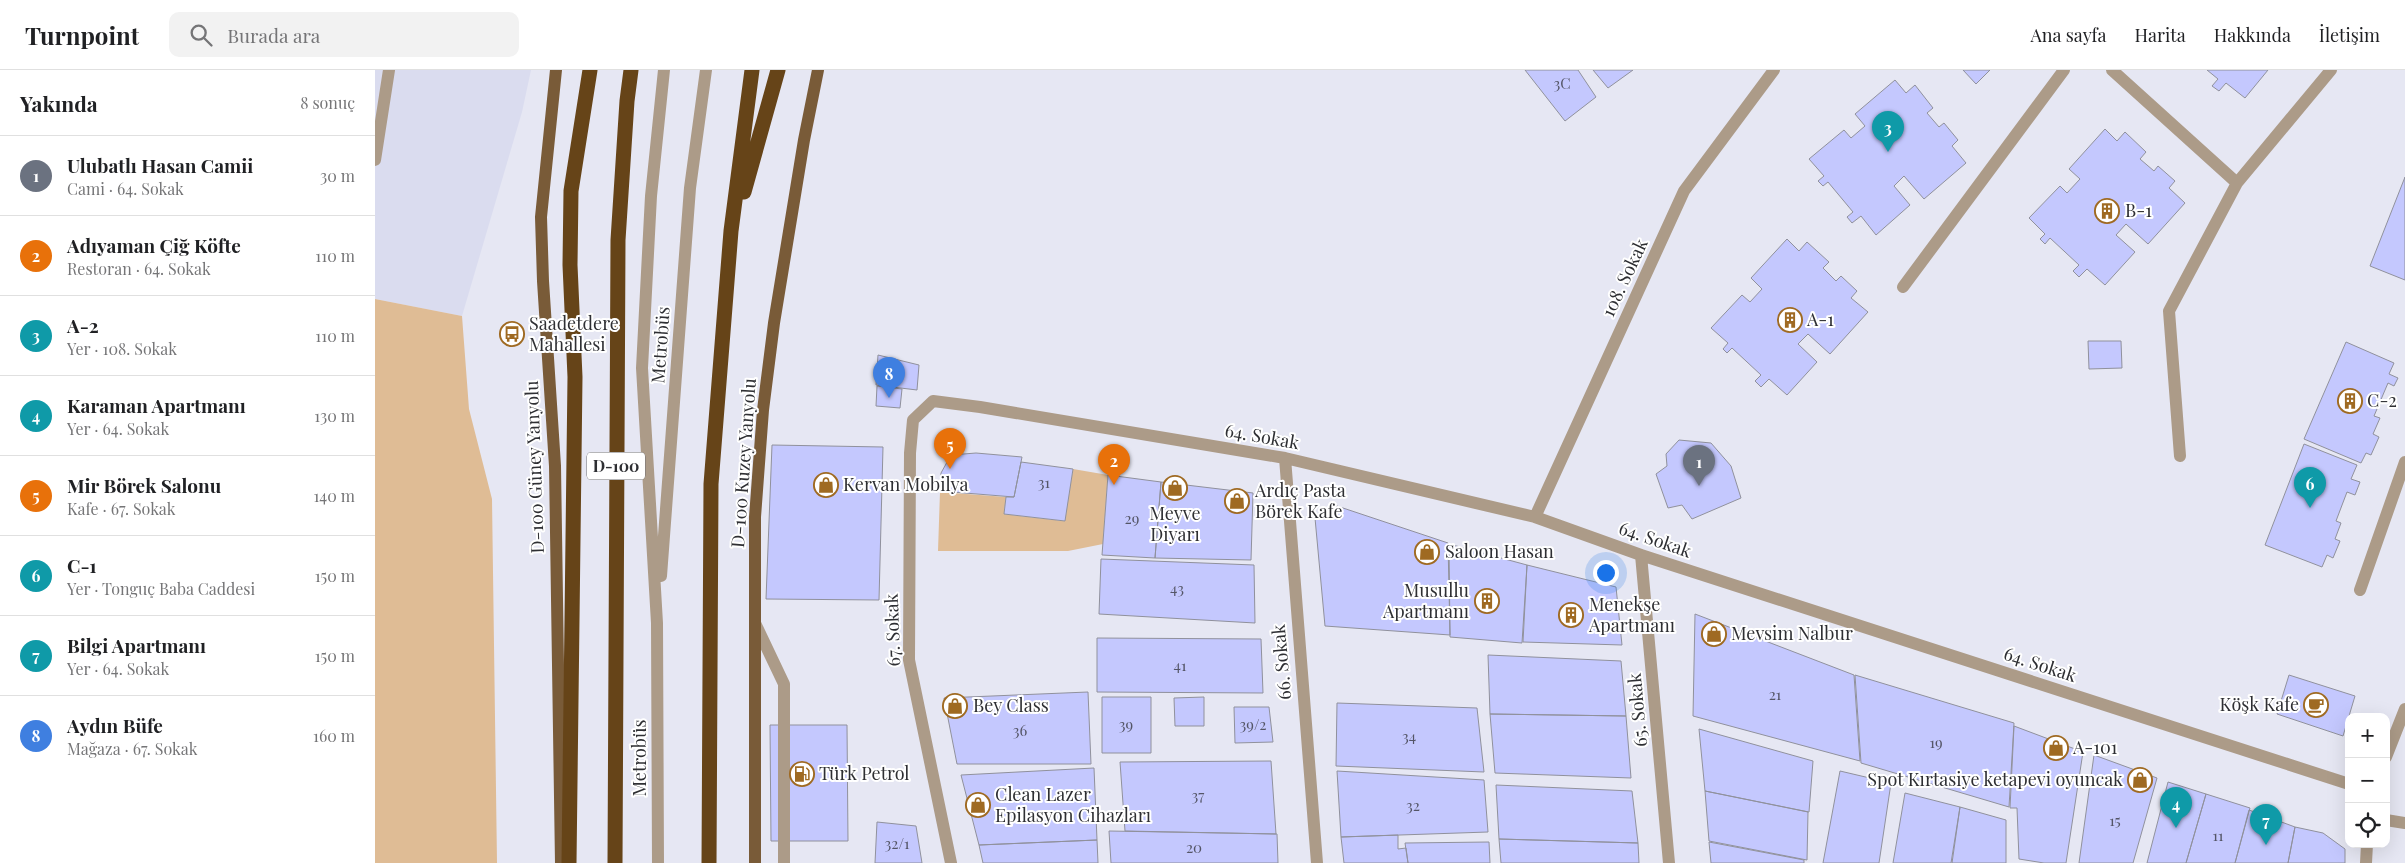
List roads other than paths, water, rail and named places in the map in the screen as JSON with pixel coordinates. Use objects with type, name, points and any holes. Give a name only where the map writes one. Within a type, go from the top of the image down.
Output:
[{"type":"highway","points":[[569,863],[575,377],[570,265],[571,191],[590,70]]},
{"type":"highway","name":"D-100","points":[[615,863],[618,240],[627,101],[631,70]]},
{"type":"highway","points":[[709,863],[711,484],[731,232],[752,70]]},
{"type":"highway","points":[[731,232],[778,70]]},
{"type":"main road","name":"D-100 Güney Yanyolu","points":[[556,70],[541,217],[543,281],[555,466],[561,863]]},
{"type":"main road","name":"D-100 Kuzey Yanyolu","points":[[755,863],[755,517],[763,410],[779,294],[804,140],[818,70]]},
{"type":"street","points":[[375,160],[389,70]]},
{"type":"street","name":"Metrobüs","points":[[658,863],[657,623],[642,368],[651,196],[664,70]]},
{"type":"street","name":"Metrobüs","points":[[657,623],[690,188],[706,70]]},
{"type":"street","name":"108. Sokak","points":[[1535,517],[1684,191],[1774,70]]},
{"type":"street","points":[[1903,287],[2064,70]]},
{"type":"street","points":[[2112,70],[2237,183]]},
{"type":"street","points":[[2180,456],[2169,311],[2237,183],[2331,70]]},
{"type":"street","name":"64. Sokak","points":[[933,401],[980,407],[1285,458],[1535,517],[1641,554],[2345,783]]},
{"type":"street","name":"67. Sokak","points":[[933,401],[913,420],[912,428],[910,453],[909,660],[951,863]]},
{"type":"street","name":"66. Sokak","points":[[1285,458],[1317,863]]},
{"type":"street","points":[[2359,590],[2405,462]]},
{"type":"street","name":"65. Sokak","points":[[1641,554],[1669,863]]},
{"type":"street","points":[[755,623],[784,684],[784,863]]},
{"type":"street","points":[[2390,747],[2405,708]]},
{"type":"street","points":[[2390,821],[2405,823]]},
{"type":"street","points":[[2366,863],[2367,848]]},
{"type":"place","name":"A-2","points":[[1888,152]]},
{"type":"place","name":"B-1","points":[[2107,211]]},
{"type":"place","name":"A-1","points":[[1790,320]]},
{"type":"place","name":"Saadetdere Mahallesi","points":[[512,334]]},
{"type":"place","name":"Aydın Büfe","points":[[889,398]]},
{"type":"place","name":"C-2","points":[[2350,401]]},
{"type":"place","name":"Mir Börek Salonu","points":[[950,469]]},
{"type":"place","name":"Kervan Mobilya","points":[[826,485]]},
{"type":"place","name":"Adıyaman Çiğ Köfte","points":[[1114,485]]},
{"type":"place","name":"Ulubatlı Hasan Camii","points":[[1699,486]]},
{"type":"place","name":"Meyve Diyarı","points":[[1175,488]]},
{"type":"place","name":"Ardıç Pasta Börek Kafe","points":[[1237,501]]},
{"type":"place","name":"C-1","points":[[2310,508]]},
{"type":"place","name":"Saloon Hasan","points":[[1427,552]]},
{"type":"place","name":"Musullu Apartmanı","points":[[1487,601]]},
{"type":"place","name":"Menekşe Apartmanı","points":[[1571,615]]},
{"type":"place","name":"Mevsim Nalbur","points":[[1714,634]]},
{"type":"place","name":"Köşk Kafe","points":[[2316,705]]},
{"type":"place","name":"Bey Class","points":[[955,706]]},
{"type":"place","name":"A-101","points":[[2056,748]]},
{"type":"place","name":"Türk Petrol","points":[[802,774]]},
{"type":"place","name":"Spot Kırtasiye ketapevi oyuncak","points":[[2140,780]]},
{"type":"place","name":"Clean Lazer Epilasyon Cihazları","points":[[978,805]]},
{"type":"place","name":"Karaman Apartmanı","points":[[2176,828]]},
{"type":"place","name":"Bilgi Apartmanı","points":[[2266,845]]}]
